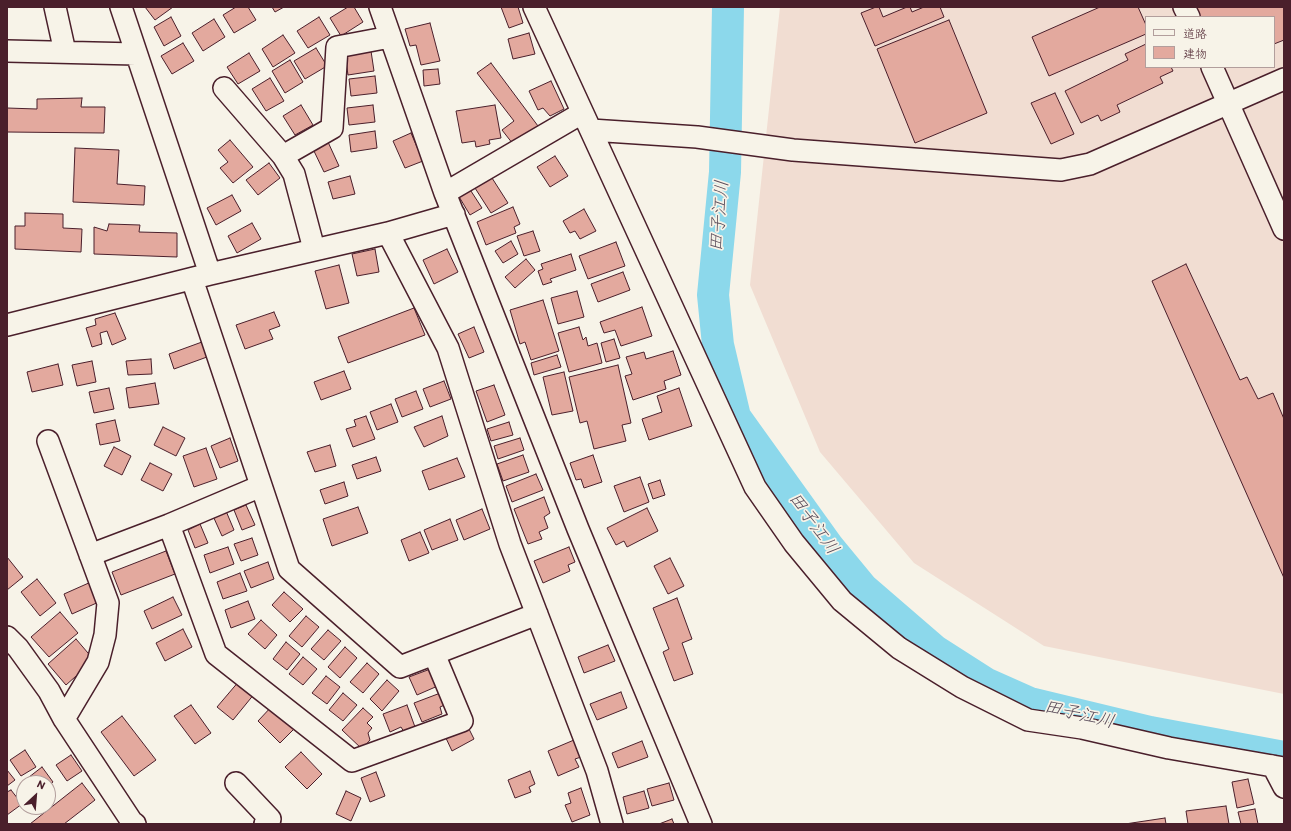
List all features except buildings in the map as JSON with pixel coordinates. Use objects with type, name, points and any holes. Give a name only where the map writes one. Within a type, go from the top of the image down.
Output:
[{"type":"street","points":[[55,7],[65,52]]},
{"type":"street","points":[[121,7],[201,276],[260,486],[289,569],[400,668],[537,614]]},
{"type":"street","points":[[380,7],[445,193],[578,529],[701,824]]},
{"type":"street","points":[[534,7],[755,487],[794,543],[842,601],[899,648],[962,687],[1028,720],[1082,728],[1169,748],[1278,767],[1284,787]]},
{"type":"street","points":[[1184,7],[1188,16]]},
{"type":"street","points":[[282,156],[332,128],[337,47],[390,37]]},
{"type":"street","points":[[7,51],[136,54]]},
{"type":"street","points":[[1212,68],[1284,228]]},
{"type":"street","points":[[445,193],[587,122],[793,150],[1061,170],[1090,164],[1284,79]]},
{"type":"street","points":[[224,88],[282,156],[294,174],[314,249]]},
{"type":"street","points":[[7,325],[201,276],[388,233],[454,214]]},
{"type":"street","points":[[388,233],[448,348],[510,544],[597,772],[612,824]]},
{"type":"street","points":[[48,441],[108,603],[105,635],[98,662],[64,719]]},
{"type":"street","points":[[90,555],[169,525],[260,486]]},
{"type":"street","points":[[169,525],[216,654],[352,761],[462,721],[434,654]]},
{"type":"street","points":[[7,637],[18,648],[49,691],[64,719],[132,823]]},
{"type":"street","points":[[236,783],[270,819],[265,824]]},
{"type":"shaded area","points":[[780,7],[1284,7],[1284,694],[1044,646],[914,563],[820,452],[750,285]]},
{"type":"waterway","name":"田子江川","points":[[728,7],[725,172],[713,295],[718,345],[735,417],[829,548],[862,588],[935,651],[985,683],[1030,703],[1150,732],[1284,757]]}]
